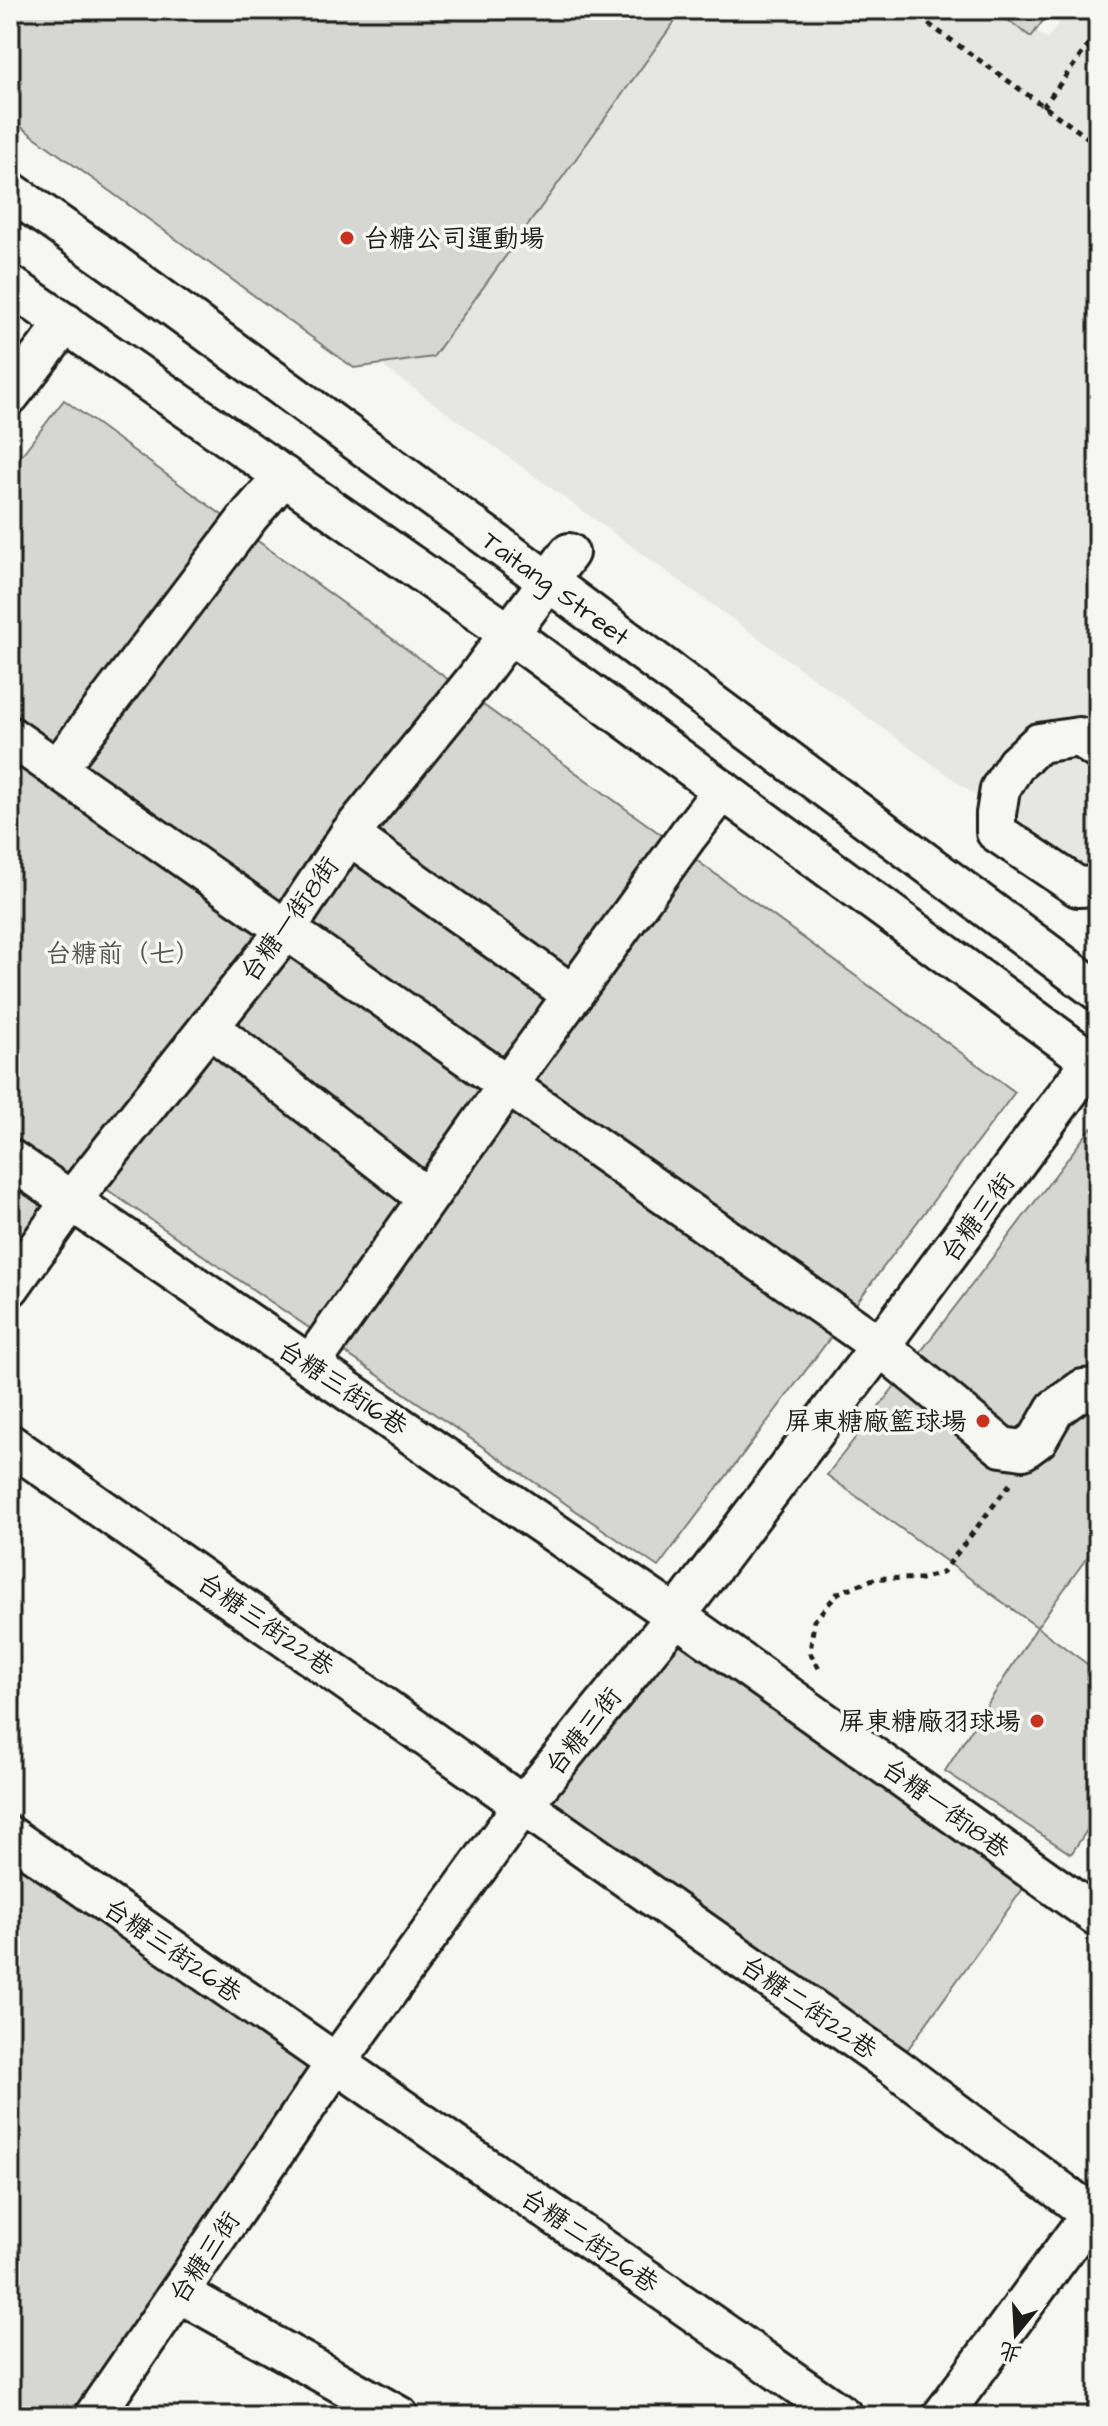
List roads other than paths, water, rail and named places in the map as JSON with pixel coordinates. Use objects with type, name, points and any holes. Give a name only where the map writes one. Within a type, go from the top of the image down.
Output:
[{"type":"street","name":"Taitang Street","points":[[10,191],[559,567],[1098,991]]},
{"type":"street","points":[[10,285],[510,634],[1096,1059]]},
{"type":"street","points":[[10,395],[66,323]]},
{"type":"street","points":[[57,769],[250,515],[284,476]]},
{"type":"street","name":"台糖一街8街","points":[[10,1287],[71,1201],[285,931],[349,835],[510,634],[559,567]]},
{"type":"street","points":[[10,736],[880,1346],[1002,1447],[1023,1450],[1038,1439],[1055,1409],[1083,1389],[1098,1388]]},
{"type":"street","points":[[1098,750],[1079,737],[1039,743],[1016,764],[1000,789],[996,814],[996,832],[1078,887],[1098,886]]},
{"type":"street","points":[[310,1365],[507,1086],[723,790]]},
{"type":"street","points":[[349,835],[573,995]]},
{"type":"street","points":[[209,1027],[427,1198]]},
{"type":"street","name":"台糖三街","points":[[94,2416],[336,2063],[523,1805],[676,1616],[1096,1059]]},
{"type":"street","name":"台糖三街16巷","points":[[10,1159],[676,1616]]},
{"type":"street","name":"台糖三街22巷","points":[[10,1444],[523,1805]]},
{"type":"street","name":"台糖一街18巷","points":[[676,1616],[1098,1917]]},
{"type":"street","name":"台糖二街22巷","points":[[523,1805],[1095,2212]]},
{"type":"street","name":"台糖三街26巷","points":[[10,1836],[336,2063]]},
{"type":"street","name":"台糖二街26巷","points":[[336,2063],[843,2416]]},
{"type":"street","points":[[956,2411],[1095,2212]]},
{"type":"street","points":[[180,2293],[399,2416]]},
{"type":"place","name":"台糖公司運動場","points":[[347,238]]},
{"type":"place","name":"屏東糖廠籃球場","points":[[983,1421]]},
{"type":"place","name":"屏東糖廠羽球場","points":[[1037,1721]]},
{"type":"park label","name":"台糖前（七）","points":[[123,953]]}]
